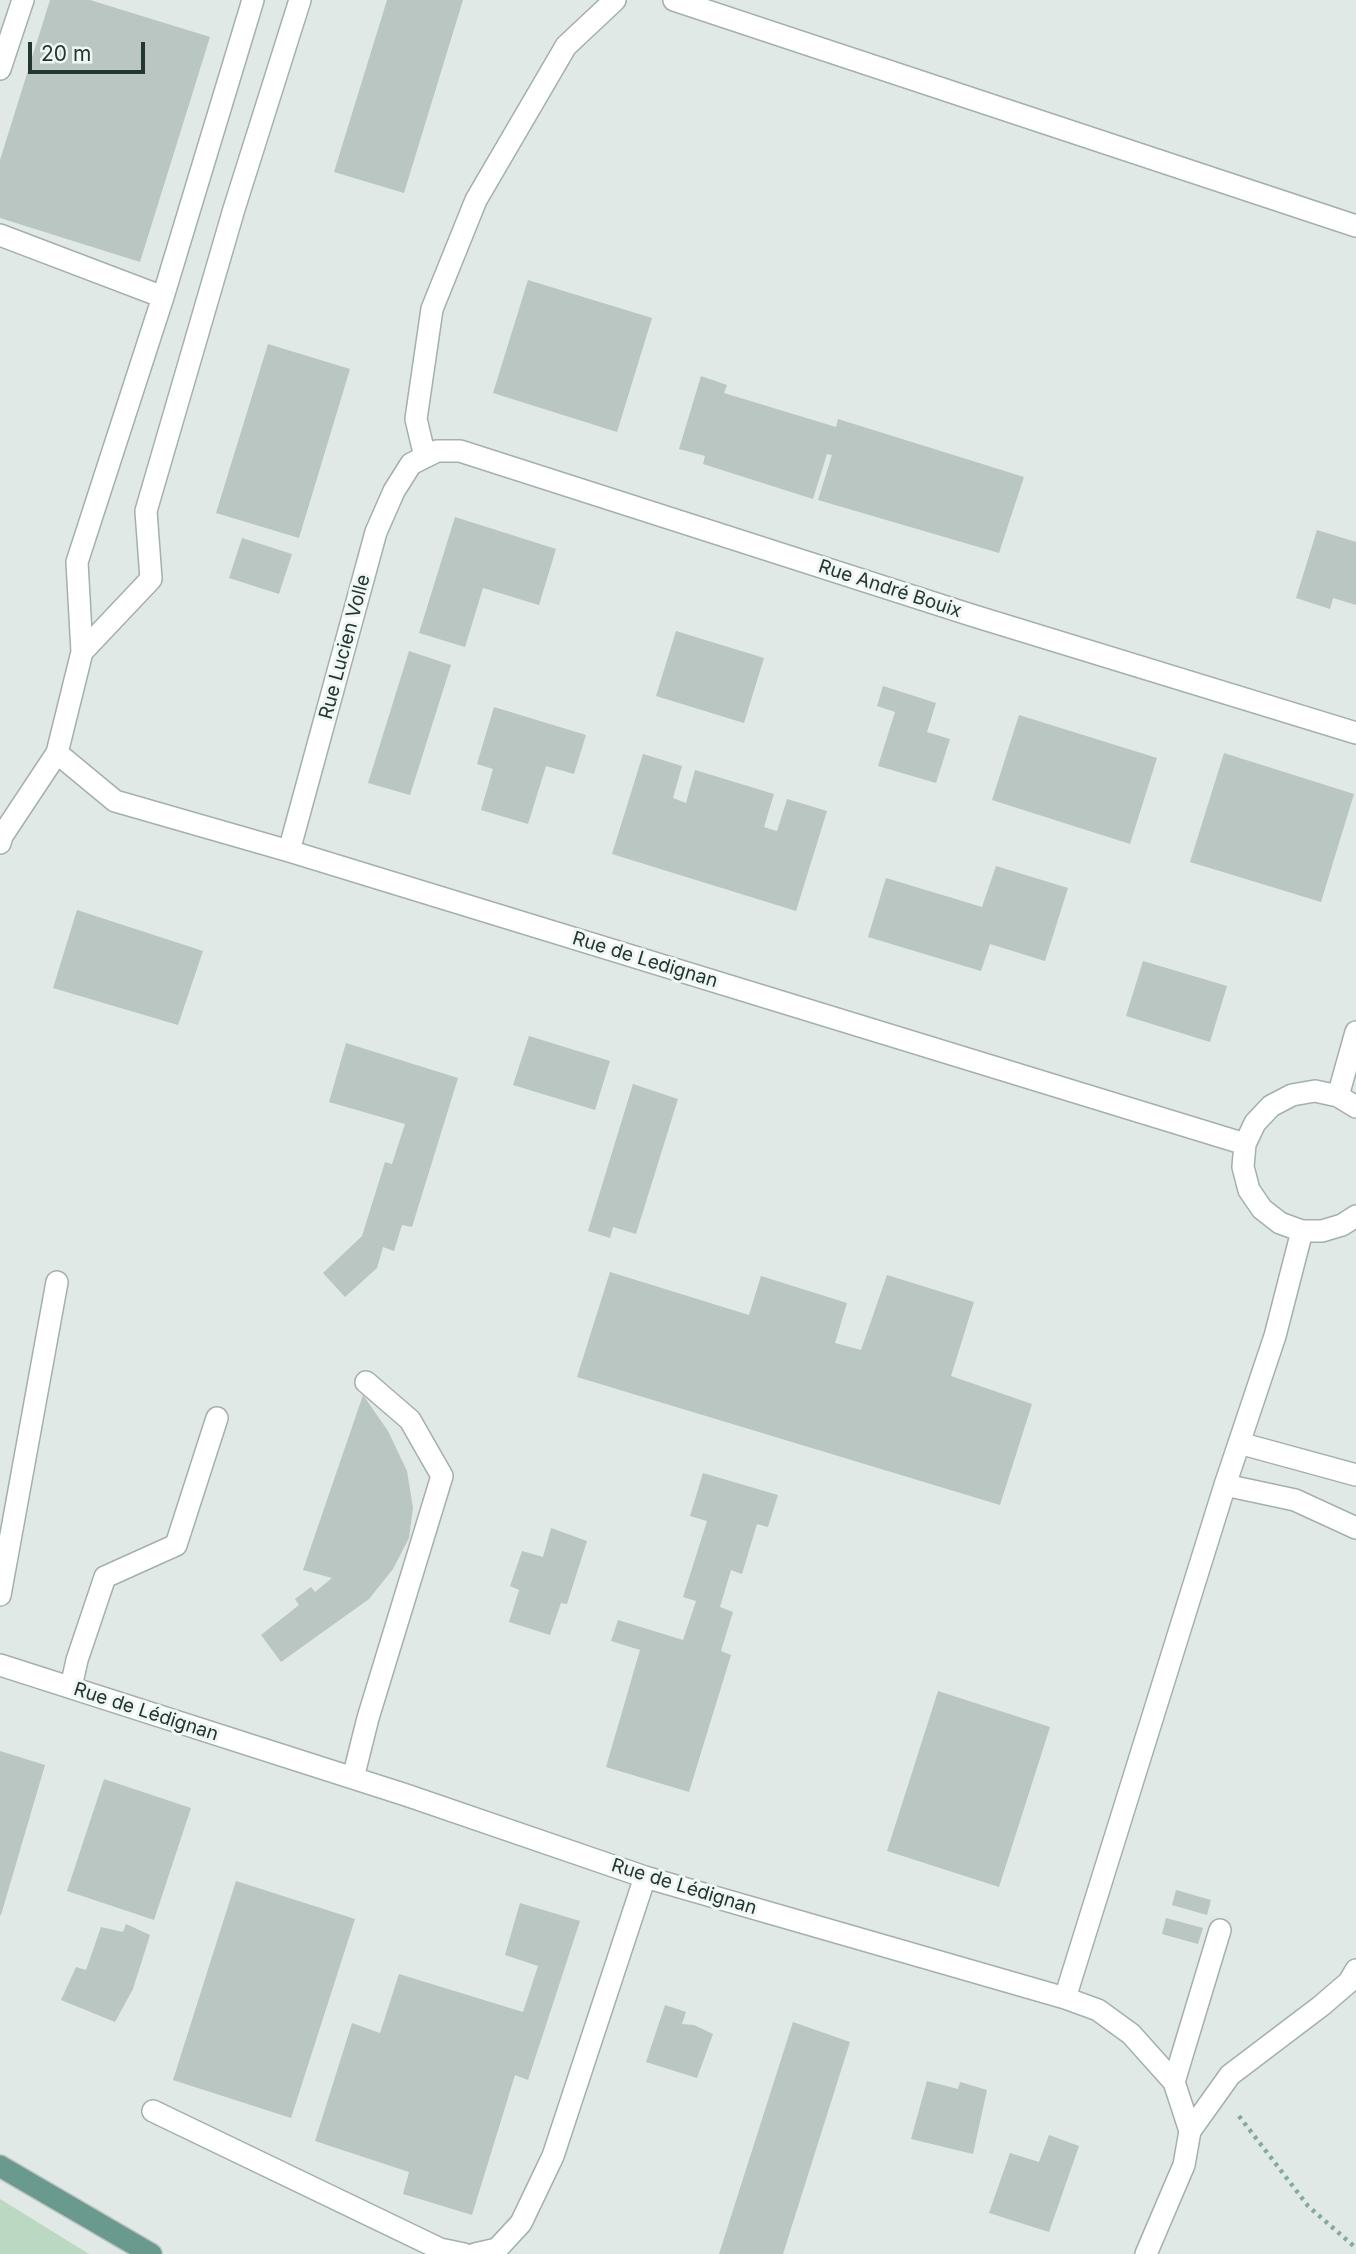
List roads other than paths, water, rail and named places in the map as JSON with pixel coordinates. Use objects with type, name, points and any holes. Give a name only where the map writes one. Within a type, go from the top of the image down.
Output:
[{"type":"main road","points":[[0,2166],[151,2254]]},
{"type":"street","points":[[0,69],[23,0]]},
{"type":"street","points":[[0,843],[57,753],[82,652],[77,562],[163,297],[253,0]]},
{"type":"street","points":[[82,652],[151,579],[146,511],[234,208],[300,0]]},
{"type":"street","points":[[425,457],[416,419],[432,309],[476,200],[566,46],[615,0]]},
{"type":"street","points":[[674,0],[1356,226]]},
{"type":"street","points":[[0,235],[163,297]]},
{"type":"street","name":"Rue André Bouix","points":[[425,457],[437,451],[460,451],[971,615],[1356,733]]},
{"type":"street","name":"Rue Lucien Volle","points":[[289,851],[376,532],[394,491],[411,464],[425,457]]},
{"type":"street","name":"Rue de Ledignan","points":[[57,753],[115,801],[289,851],[1245,1144]]},
{"type":"street","points":[[1356,1032],[1347,1101],[1315,1091],[1292,1095],[1271,1106],[1255,1123],[1245,1144],[1243,1167],[1249,1190],[1262,1209],[1280,1223],[1302,1231],[1322,1231],[1342,1225],[1356,1216]]},
{"type":"street","points":[[1065,1998],[1225,1485],[1275,1336],[1302,1231]]},
{"type":"street","points":[[0,1595],[57,1282]]},
{"type":"street","points":[[353,1778],[368,1718],[442,1476],[410,1420],[366,1382]]},
{"type":"street","points":[[71,1687],[77,1660],[105,1577],[176,1545],[217,1418]]},
{"type":"street","points":[[1239,1444],[1356,1475]]},
{"type":"street","points":[[1225,1485],[1295,1500],[1356,1528]]},
{"type":"street","name":"Rue de Lédignan","points":[[0,1665],[353,1778],[645,1877],[1065,1998],[1097,2010],[1131,2034],[1174,2082],[1190,2131],[1184,2165],[1146,2254]]},
{"type":"street","points":[[475,2254],[497,2249],[521,2223],[553,2156],[645,1877]]},
{"type":"street","points":[[1174,2082],[1220,1930]]},
{"type":"street","points":[[1190,2131],[1230,2075],[1349,1982],[1356,1970]]},
{"type":"street","points":[[153,2111],[440,2249],[464,2254]]}]
